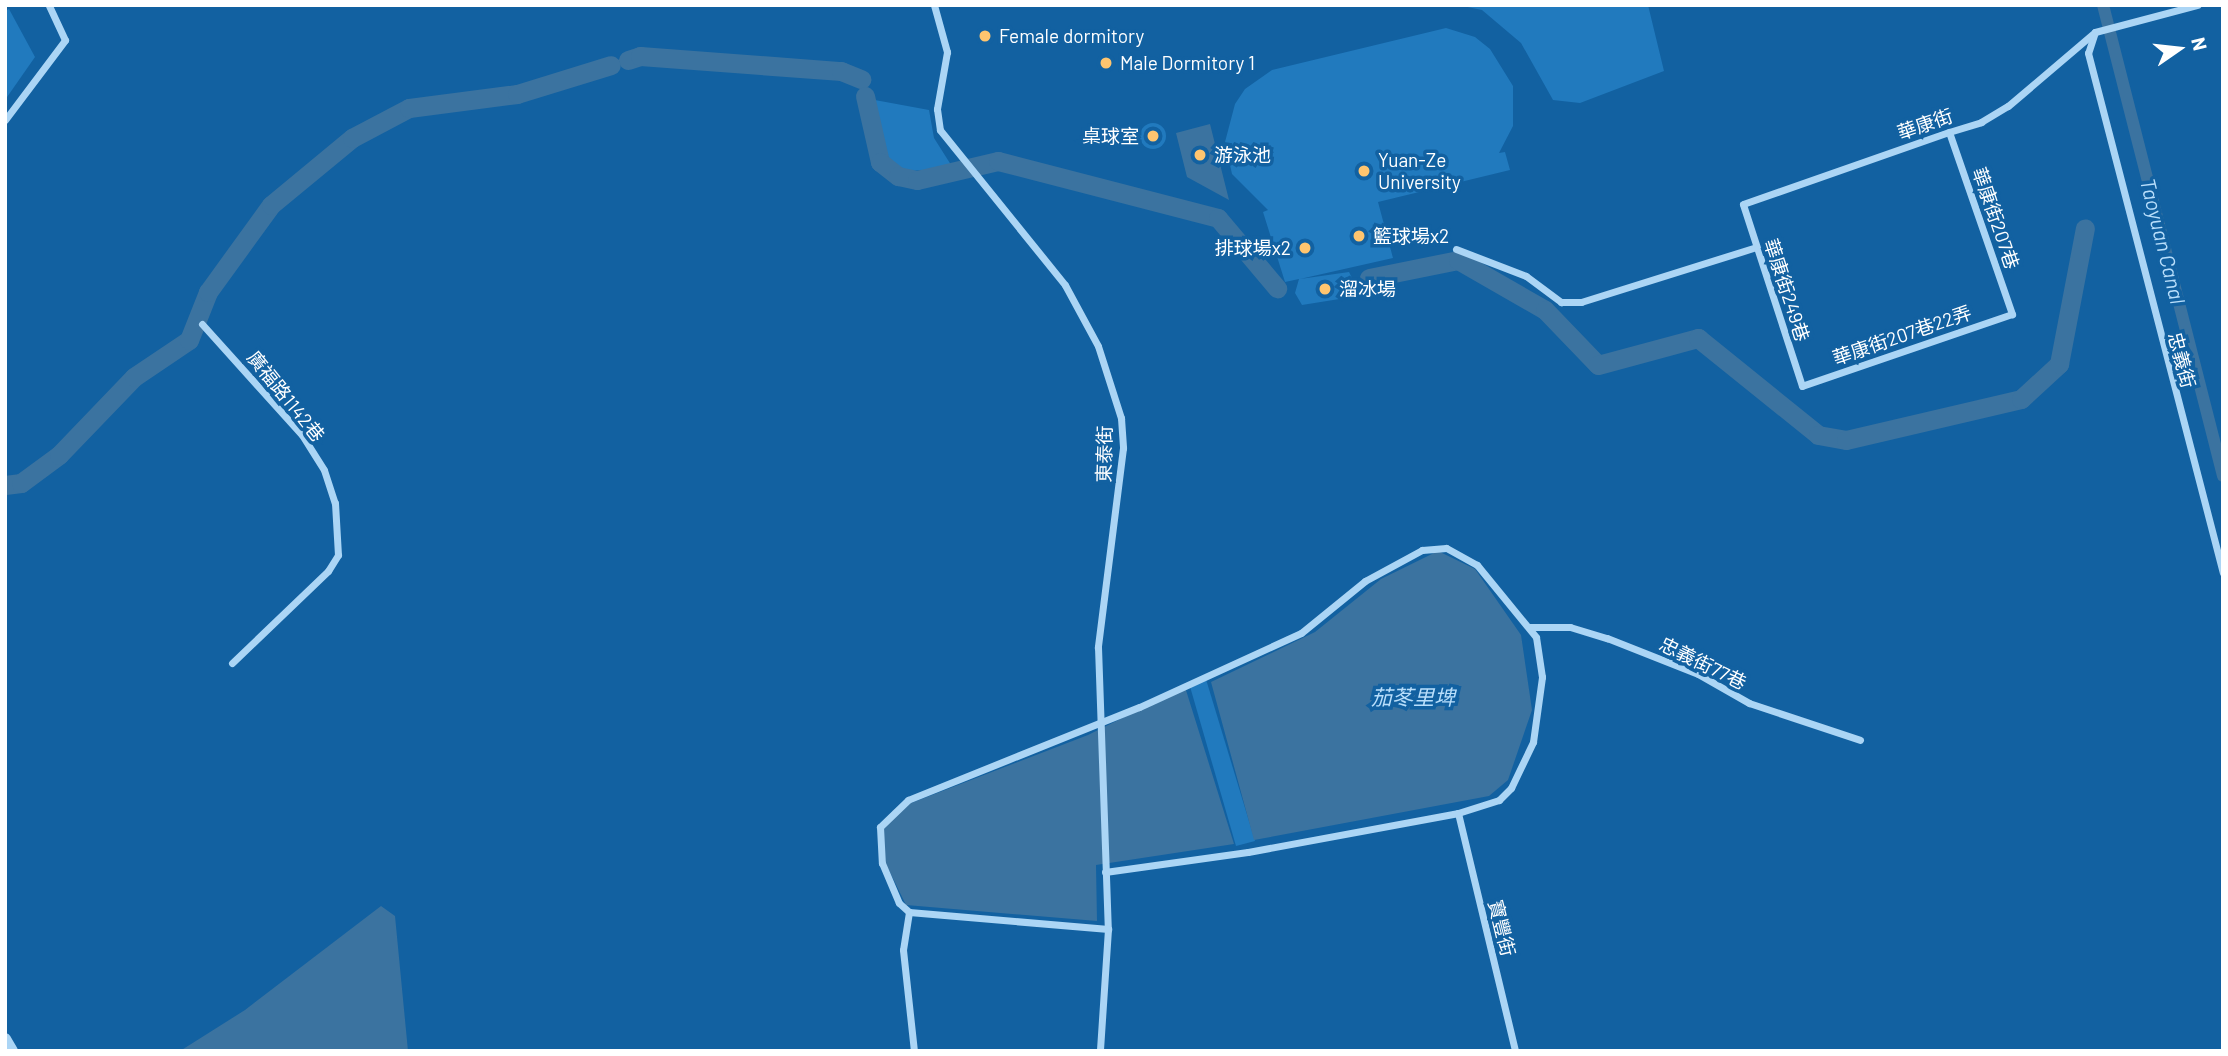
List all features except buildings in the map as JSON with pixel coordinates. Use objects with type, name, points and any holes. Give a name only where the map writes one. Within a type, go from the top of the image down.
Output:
[{"type":"street","points":[[5,120],[65,40],[50,5]]},
{"type":"street","name":"東泰街","points":[[934,5],[947,52],[946,82],[937,109],[940,131],[1080,310],[1098,346],[1121,418],[1122,461],[1098,647],[1098,721],[1105,872]]},
{"type":"street","points":[[2095,32],[2197,5]]},
{"type":"street","name":"華康街","points":[[1743,204],[1949,132],[2008,106],[2095,32]]},
{"type":"street","name":"忠義街","points":[[2095,32],[2088,53],[2091,66],[2223,573]]},
{"type":"street","name":"華康街207巷","points":[[1949,132],[2012,314]]},
{"type":"street","name":"華康街249巷","points":[[1743,204],[1802,386]]},
{"type":"street","points":[[1456,249],[1526,276],[1561,302],[1581,302],[1756,247]]},
{"type":"street","name":"華康街207巷22弄","points":[[1802,386],[2012,314]]},
{"type":"street","name":"廣福路1142巷","points":[[202,324],[302,435],[324,470],[335,503],[338,555],[328,571],[232,663]]},
{"type":"street","points":[[1100,1051],[1108,929],[1105,872],[1458,813],[1499,800],[1526,761],[1542,677],[1541,652],[1530,627],[1477,565],[1461,553],[1434,547],[1365,581],[1301,633],[908,800],[884,820],[882,863],[899,903],[909,912],[1108,929]]},
{"type":"street","name":"忠義街77巷","points":[[1530,627],[1570,627],[1607,638],[1698,674],[1749,703],[1860,740]]},
{"type":"street","name":"寶豐街","points":[[1458,813],[1515,1051]]},
{"type":"street","points":[[909,912],[903,950],[914,1051]]},
{"type":"street","points":[[5,1040],[12,1051]]},
{"type":"shaded area","points":[[1458,5],[1648,5],[1664,71],[1580,103],[1553,100],[1521,43],[1482,10]]},
{"type":"shaded area","points":[[9,9],[35,57],[5,100],[5,11]]},
{"type":"shaded area","points":[[1446,28],[1475,37],[1490,49],[1513,86],[1513,126],[1499,153],[1505,152],[1510,170],[1378,202],[1393,258],[1300,279],[1349,272],[1356,286],[1352,297],[1302,305],[1295,293],[1299,279],[1285,282],[1263,212],[1268,210],[1232,174],[1225,142],[1235,104],[1245,89],[1272,70]]},
{"type":"shaded area","points":[[864,98],[929,110],[934,138],[953,168],[894,172],[871,131]]},
{"type":"shaded area","name":"桌球室","points":[[1153,123],[1162,127],[1166,136],[1162,145],[1153,149],[1144,145],[1140,136],[1144,127]]},
{"type":"shaded area","points":[[1205,676],[1255,841],[1236,846],[1189,683]]},
{"type":"water","name":"游泳池","points":[[1210,124],[1229,200],[1187,177],[1176,133]]},
{"type":"water","name":"茄苳里埤","points":[[1438,551],[1475,569],[1521,635],[1532,710],[1508,780],[1489,796],[1254,840],[1211,682],[1315,632],[1381,579]]},
{"type":"water","points":[[1185,687],[1234,844],[1096,865],[1097,921],[906,905],[880,852],[881,831],[893,810],[1088,735]]},
{"type":"water","points":[[381,906],[395,916],[408,1051],[180,1051],[245,1010]]},
{"type":"waterway","name":"Taoyuan Canal","points":[[2103,5],[2223,476]]},
{"type":"waterway","points":[[628,60],[640,56],[841,71],[861,79]]},
{"type":"waterway","points":[[5,485],[21,483],[59,455],[134,377],[189,340],[208,292],[271,205],[352,138],[409,108],[517,94],[611,65]]},
{"type":"waterway","points":[[865,96],[880,162],[898,176],[917,180],[998,161],[1218,218],[1277,288]]},
{"type":"waterway","points":[[1369,278],[1458,260],[1545,310],[1598,365],[1698,338],[1818,435],[1846,440],[2021,399],[2059,364],[2085,228]]},
{"type":"place","name":"Female dormitory","points":[[985,36]]},
{"type":"place","name":"Male Dormitory 1","points":[[1106,63]]},
{"type":"place","name":"桌球室","points":[[1153,136]]},
{"type":"place","name":"游泳池","points":[[1200,155]]},
{"type":"place","name":"Yuan-Ze University","points":[[1364,171]]},
{"type":"place","name":"籃球場x2","points":[[1359,236]]},
{"type":"place","name":"排球場x2","points":[[1305,248]]},
{"type":"place","name":"溜冰場","points":[[1325,289]]}]
